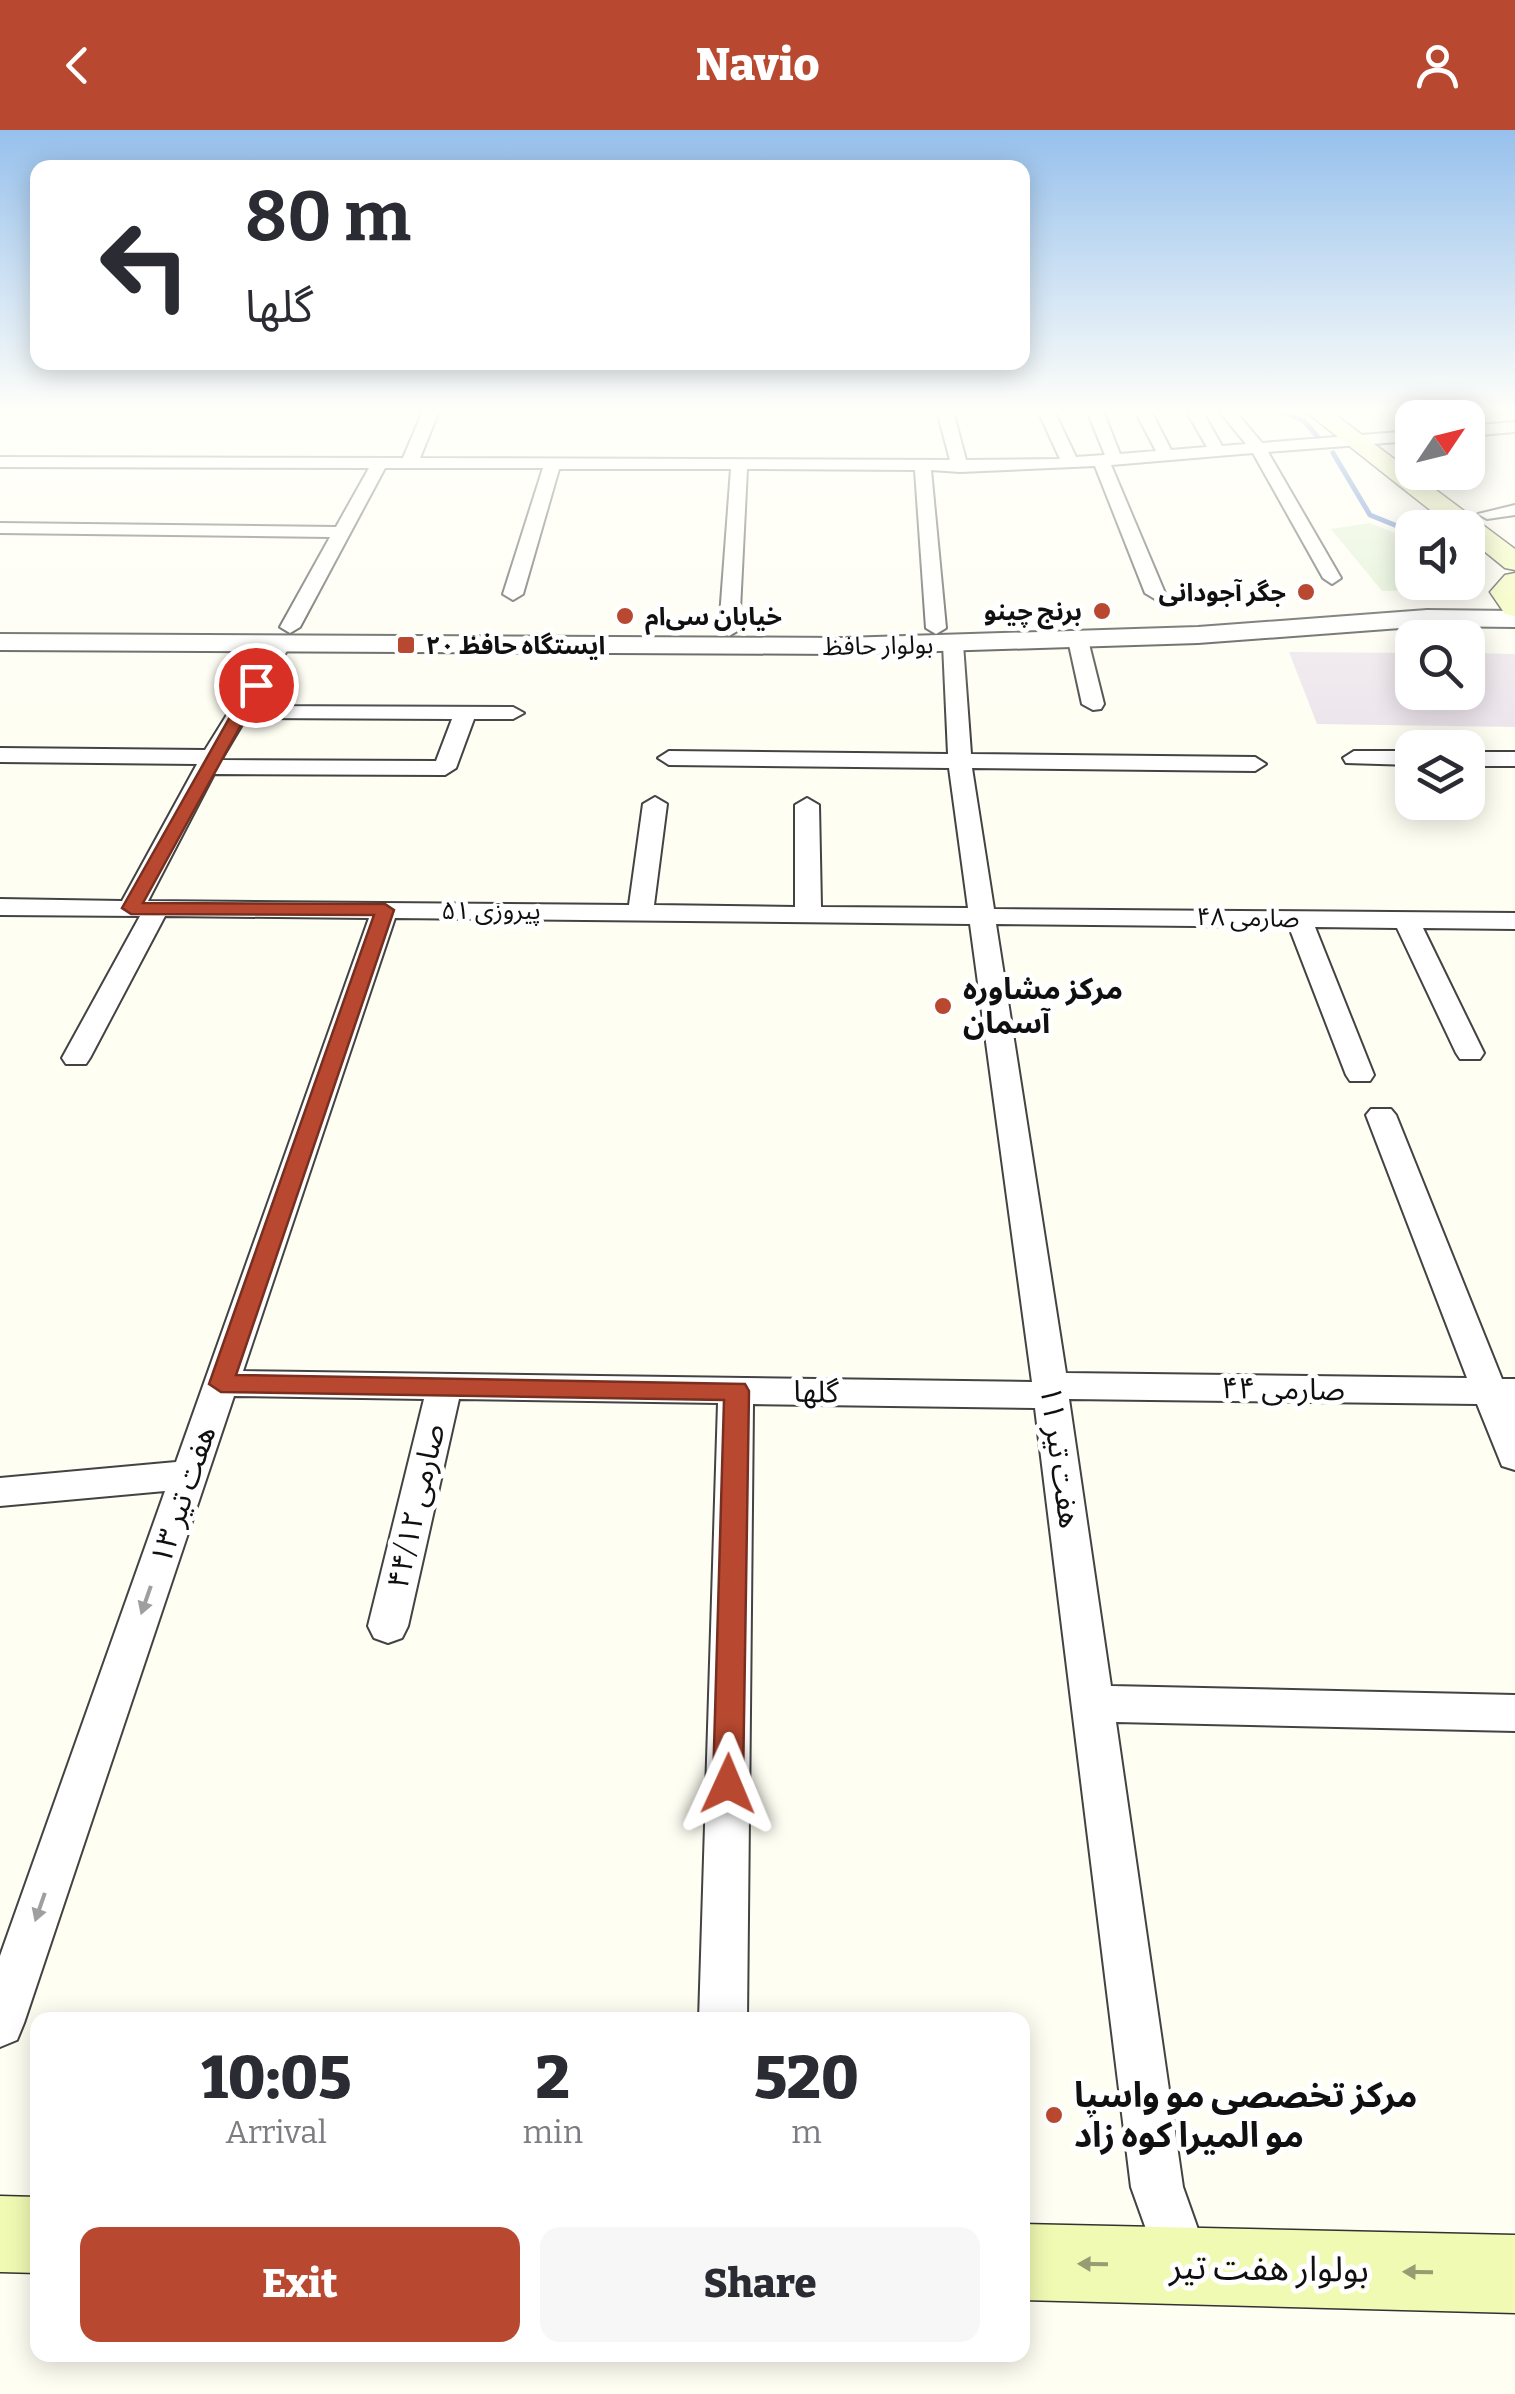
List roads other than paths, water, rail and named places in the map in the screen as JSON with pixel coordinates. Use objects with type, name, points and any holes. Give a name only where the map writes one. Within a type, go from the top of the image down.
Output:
[{"type":"main road","points":[[1453,517],[1515,562]]},
{"type":"main road","points":[[1491,517],[1515,533]]},
{"type":"main road","points":[[0,2234],[30,2235]]},
{"type":"main road","name":"بولوار هفت تیر","points":[[1030,2262],[1515,2274]]},
{"type":"street","points":[[76,1058],[210,762],[286,636],[350,517]]},
{"type":"street","points":[[514,594],[537,517]]},
{"type":"street","points":[[730,630],[737,517]]},
{"type":"street","name":"هفت تیر ۱۱","points":[[929,517],[1157,2187],[1186,2266]]},
{"type":"street","points":[[1128,517],[1154,593]]},
{"type":"street","points":[[1297,517],[1332,578]]},
{"type":"street","points":[[0,528],[341,532]]},
{"type":"street","name":"بولوار حافظ","points":[[0,625],[734,647],[944,636],[1511,594]]},
{"type":"street","name":"بولوار حافظ","points":[[0,642],[730,630],[1078,640],[1427,618],[1515,620]]},
{"type":"street","points":[[1078,640],[1093,704]]},
{"type":"street","points":[[239,712],[513,714]]},
{"type":"street","points":[[0,755],[446,768],[465,714]]},
{"type":"street","points":[[669,758],[1256,764]]},
{"type":"street","points":[[1354,758],[1395,758]]},
{"type":"street","points":[[1485,758],[1515,759]]},
{"type":"street","points":[[641,911],[655,804]]},
{"type":"street","points":[[807,805],[808,912]]},
{"type":"street","name":"پیروزی ۵۱","points":[[0,907],[981,913]]},
{"type":"street","name":"هفت تیر ۱۳","points":[[0,2023],[385,910]]},
{"type":"street","name":"صارمی ۴۸","points":[[981,913],[1514,923]]},
{"type":"street","points":[[1298,917],[1360,1075]]},
{"type":"street","points":[[1406,919],[1470,1053]]},
{"type":"street","points":[[1381,1114],[1503,1392],[1515,1456]]},
{"type":"street","name":"گلها","points":[[221,1384],[1051,1391]]},
{"type":"street","name":"صارمی ۴۴/۱۲","points":[[388,1626],[444,1387]]},
{"type":"street","points":[[723,2012],[736,1391]]},
{"type":"street","name":"صارمی ۴۴","points":[[1051,1391],[1503,1392]]},
{"type":"street","points":[[0,1492],[190,1475]]},
{"type":"street","points":[[1094,1704],[1515,1712]]},
{"type":"waterway","points":[[1374,517],[1395,525]]},
{"type":"place","name":"جگر آجودانی","points":[[1306,592]]},
{"type":"place","name":"برنج چینو","points":[[1102,611]]},
{"type":"place","name":"خیابان سی‌ام","points":[[625,616]]},
{"type":"place","name":"ایستگاه حافظ ۲۰","points":[[406,645]]},
{"type":"place","name":"مرکز مشاوره آسمان","points":[[943,1006]]},
{"type":"place","name":"مرکز تخصصی مو واسپا مو المیرا کوه زاد","points":[[1054,2115]]}]
